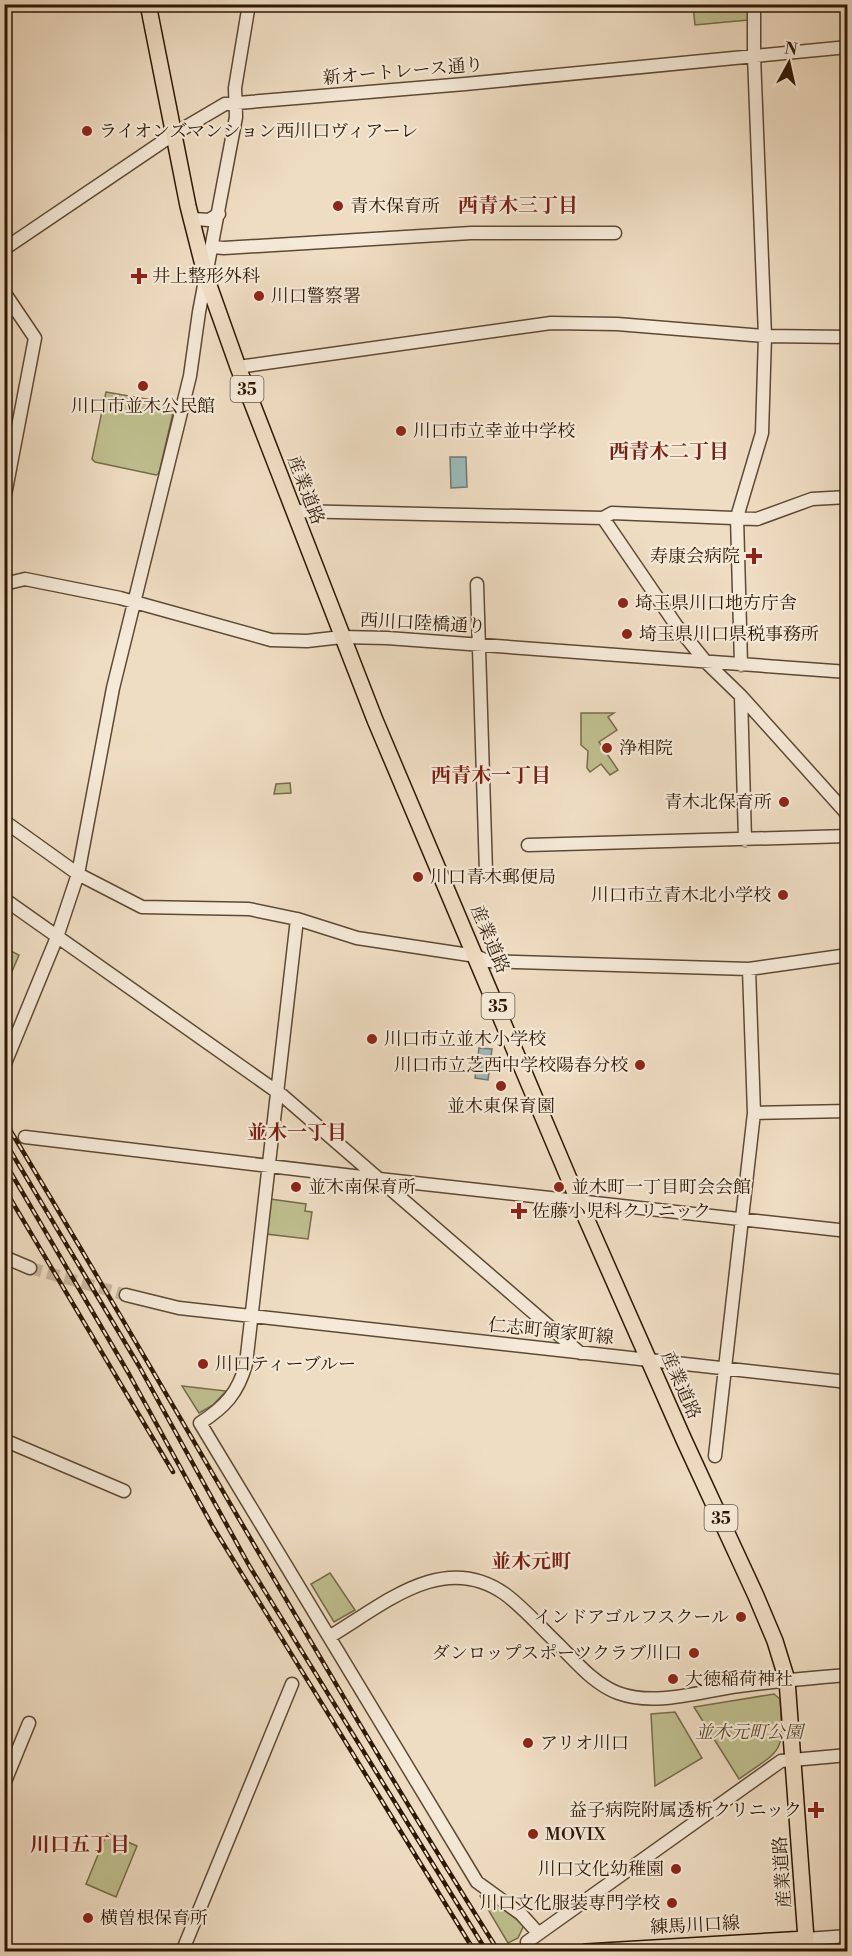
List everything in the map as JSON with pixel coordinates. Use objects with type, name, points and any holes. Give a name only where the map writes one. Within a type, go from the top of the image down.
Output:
[{"type":"main road","name":"産業道路","points":[[148,4],[190,216],[206,277],[293,511],[342,637],[578,1200],[775,1641],[787,1680],[807,1945]]},
{"type":"main road","name":"練馬川口線","points":[[586,1952],[790,1940],[807,1945]]},
{"type":"street","points":[[4,1066],[57,936],[78,874],[113,688],[190,376],[236,117],[235,88],[249,4]]},
{"type":"street","points":[[741,665],[737,517],[762,433],[765,336],[754,4]]},
{"type":"street","name":"新オートレース通り","points":[[4,249],[218,106],[848,47]]},
{"type":"street","points":[[190,216],[193,219],[204,221],[219,214]]},
{"type":"street","points":[[213,247],[471,233],[615,233]]},
{"type":"street","points":[[4,292],[35,338],[4,500]]},
{"type":"street","points":[[238,367],[551,323],[617,324],[765,336],[848,337]]},
{"type":"street","points":[[293,511],[603,518],[612,513],[757,519],[812,499],[848,496]]},
{"type":"street","points":[[603,518],[676,625],[706,662],[741,696],[848,815]]},
{"type":"street","points":[[4,575],[25,579]]},
{"type":"street","name":"西川口陸橋通り","points":[[4,584],[25,579],[136,602],[271,640],[307,641],[342,637],[479,644],[848,672]]},
{"type":"street","points":[[477,584],[486,872]]},
{"type":"street","points":[[741,696],[746,840]]},
{"type":"street","points":[[4,821],[78,874],[142,907],[249,909],[297,919],[357,938],[476,956],[488,961],[749,969],[848,955]]},
{"type":"street","points":[[528,845],[848,836]]},
{"type":"street","points":[[4,898],[278,1093],[580,1353]]},
{"type":"street","points":[[297,919],[246,1364],[238,1389],[219,1411],[200,1422],[477,1882],[520,1914],[538,1932]]},
{"type":"street","points":[[715,1456],[754,1113],[749,969]]},
{"type":"street","points":[[754,1113],[848,1111]]},
{"type":"street","points":[[25,1137],[379,1179],[848,1230]]},
{"type":"street","points":[[4,1257],[30,1268]]},
{"type":"street","name":"仁志町領家町線","points":[[126,1295],[179,1308],[848,1382]]},
{"type":"street","points":[[4,1440],[124,1491]]},
{"type":"street","points":[[329,1637],[422,1582],[442,1576],[464,1576],[485,1582],[506,1595],[594,1679],[617,1692],[643,1699],[787,1680],[848,1675]]},
{"type":"street","points":[[182,1952],[292,1684]]},
{"type":"street","points":[[4,1784],[29,1724]]},
{"type":"street","points":[[527,1942],[781,1761],[794,1758],[848,1755]]},
{"type":"street","points":[[807,1945],[848,1936]]},
{"type":"green space","points":[[693,5],[749,5],[748,20],[695,25]]},
{"type":"green space","points":[[106,392],[175,404],[159,473],[156,475],[95,462],[92,459]]},
{"type":"green space","name":"浄相院","points":[[581,713],[614,713],[608,717],[617,730],[599,742],[618,770],[610,775],[601,764],[590,772],[587,768],[588,751],[581,745]]},
{"type":"green space","points":[[290,783],[291,793],[274,794],[276,784]]},
{"type":"green space","points":[[5,948],[19,955],[11,974],[5,971]]},
{"type":"green space","points":[[270,1199],[306,1204],[305,1211],[312,1212],[308,1239],[266,1234]]},
{"type":"green space","points":[[182,1386],[226,1391],[213,1405],[199,1413]]},
{"type":"green space","points":[[330,1573],[355,1610],[334,1622],[311,1584]]},
{"type":"green space","name":"並木元町公園","points":[[774,1694],[780,1699],[781,1731],[778,1748],[765,1761],[739,1779],[694,1707]]},
{"type":"green space","points":[[675,1712],[702,1758],[655,1786],[651,1714]]},
{"type":"green space","points":[[107,1833],[137,1846],[116,1897],[86,1884]]},
{"type":"green space","points":[[483,1894],[524,1925],[518,1938],[508,1943],[480,1896]]},
{"type":"water","points":[[450,457],[466,457],[467,487],[451,488]]},
{"type":"water","points":[[842,901],[847,901],[847,931],[842,931]]},
{"type":"water","points":[[479,1048],[492,1049],[488,1080],[475,1078]]},
{"type":"tunnel","points":[[30,1268],[126,1295]]},
{"type":"railway","points":[[4,1120],[311,1642],[499,1952]]},
{"type":"railway","points":[[4,1140],[139,1366],[250,1567],[487,1952]]},
{"type":"railway","points":[[4,1161],[129,1374],[213,1527],[475,1952]]},
{"type":"railway","points":[[4,1188],[173,1472]]},
{"type":"place","name":"ライオンズマンション西川口ヴィアーレ","points":[[87,131]]},
{"type":"place","name":"青木保育所","points":[[338,206]]},
{"type":"place","name":"井上整形外科","points":[[139,276]]},
{"type":"place","name":"川口警察署","points":[[259,296]]},
{"type":"place","name":"川口市並木公民館","points":[[143,386]]},
{"type":"place","name":"川口市立幸並中学校","points":[[401,431]]},
{"type":"place","name":"寿康会病院","points":[[754,556]]},
{"type":"place","name":"埼玉県川口地方庁舎","points":[[623,603]]},
{"type":"place","name":"埼玉県川口県税事務所","points":[[627,634]]},
{"type":"place","name":"浄相院","points":[[607,748]]},
{"type":"place","name":"青木北保育所","points":[[784,802]]},
{"type":"place","name":"川口青木郵便局","points":[[418,877]]},
{"type":"place","name":"川口市立青木北小学校","points":[[783,895]]},
{"type":"place","name":"川口市立並木小学校","points":[[372,1039]]},
{"type":"place","name":"川口市立芝西中学校陽春分校","points":[[640,1065]]},
{"type":"place","name":"並木東保育園","points":[[501,1086]]},
{"type":"place","name":"並木南保育所","points":[[296,1187]]},
{"type":"place","name":"並木町一丁目町会会館","points":[[559,1187]]},
{"type":"place","name":"佐藤小児科クリニック","points":[[519,1211]]},
{"type":"place","name":"川口ティーブルー","points":[[203,1364]]},
{"type":"place","name":"インドアゴルフスクール","points":[[741,1617]]},
{"type":"place","name":"ダンロップスポーツクラブ川口","points":[[694,1653]]},
{"type":"place","name":"大徳稲荷神社","points":[[673,1679]]},
{"type":"place","name":"アリオ川口","points":[[528,1743]]},
{"type":"place","name":"益子病院附属透析クリニック","points":[[816,1810]]},
{"type":"place","name":"MOVIX","points":[[533,1834]]},
{"type":"place","name":"川口文化幼稚園","points":[[676,1869]]},
{"type":"place","name":"川口文化服装専門学校","points":[[672,1903]]},
{"type":"place","name":"横曽根保育所","points":[[88,1918]]},
{"type":"district","name":"西青木三丁目","points":[[518,205]]},
{"type":"district","name":"西青木二丁目","points":[[669,451]]},
{"type":"district","name":"西青木一丁目","points":[[491,775]]},
{"type":"district","name":"並木一丁目","points":[[297,1132]]},
{"type":"district","name":"並木元町","points":[[531,1561]]},
{"type":"district","name":"川口五丁目","points":[[80,1844]]}]
